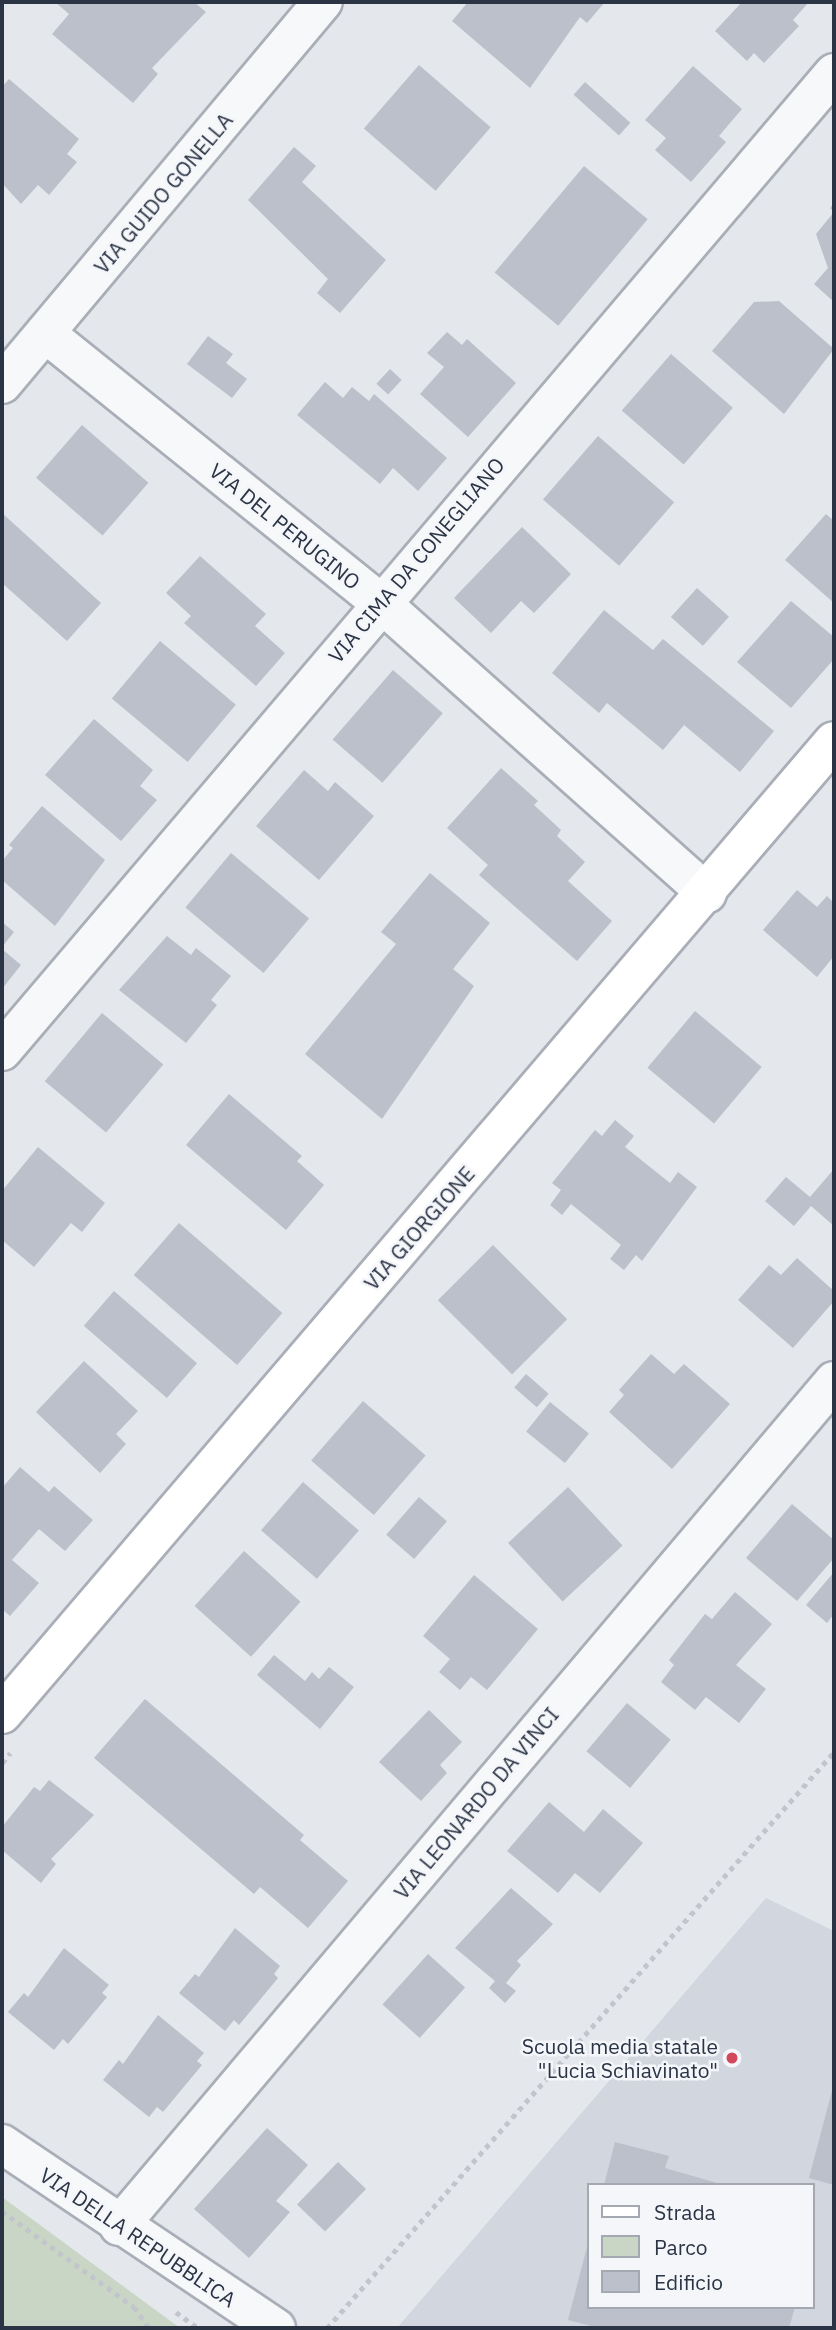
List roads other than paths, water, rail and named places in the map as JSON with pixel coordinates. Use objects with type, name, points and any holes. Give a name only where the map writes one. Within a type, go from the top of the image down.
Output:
[{"type":"main road","name":"VIA GIORGIONE","points":[[2,1714],[834,741]]},
{"type":"street","name":"VIA GUIDO GONELLA","points":[[2,384],[323,2]]},
{"type":"street","name":"VIA CIMA DA CONEGLIANO","points":[[2,1051],[380,602],[834,73]]},
{"type":"street","name":"VIA DEL PERUGINO","points":[[45,333],[380,602],[707,892]]},
{"type":"street","name":"VIA LEONARDO DA VINCI","points":[[119,2226],[834,1381]]},
{"type":"street","name":"VIA DELLA REPUBBLICA","points":[[2,2144],[119,2226],[276,2328]]},
{"type":"place","name":"Scuola media statale \"Lucia Schiavinato\"","points":[[732,2058]]}]
